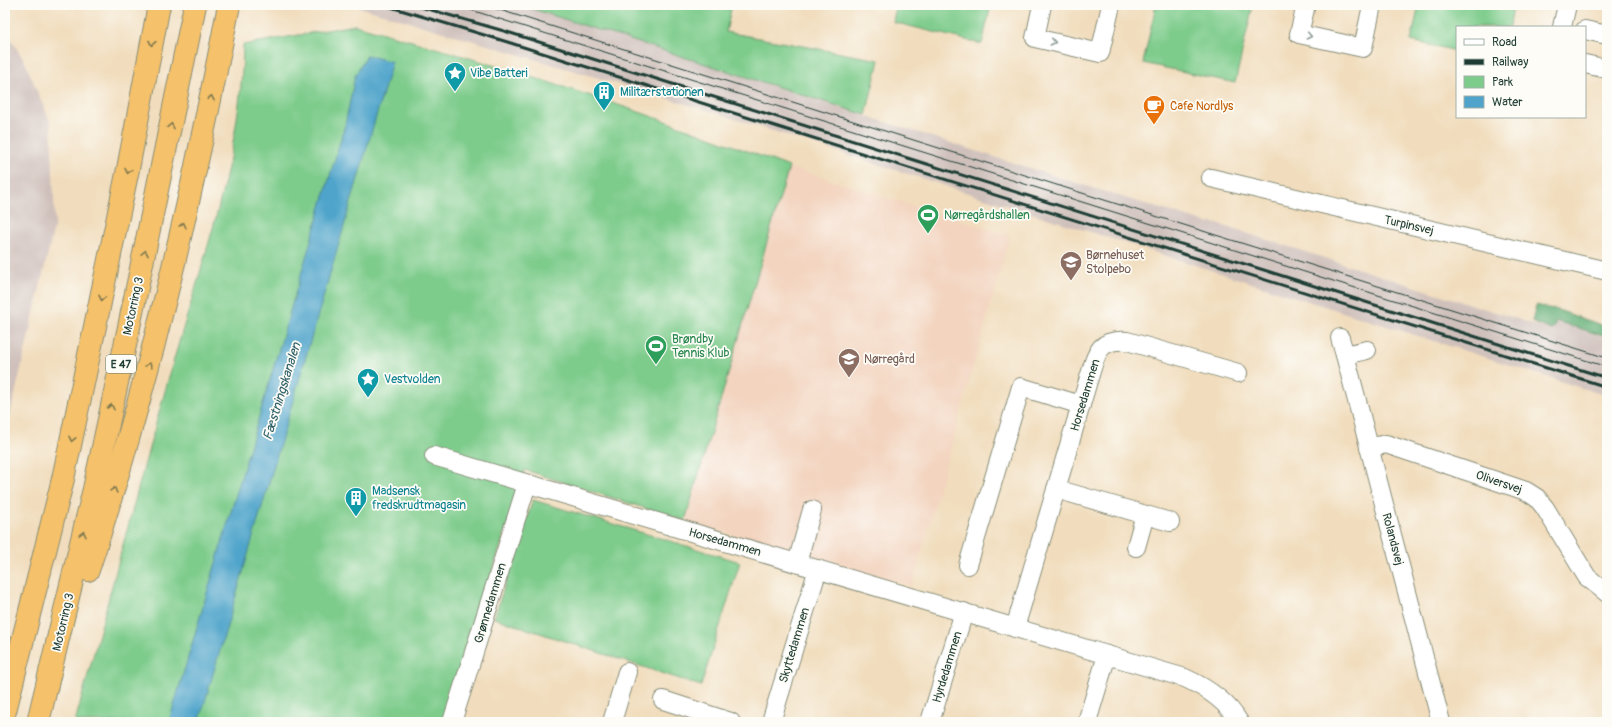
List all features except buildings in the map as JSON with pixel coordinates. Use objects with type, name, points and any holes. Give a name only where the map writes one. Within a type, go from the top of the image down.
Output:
[{"type":"highway","name":"E 47","points":[[5,711],[63,479],[127,176],[159,5]]},
{"type":"highway","name":"Motorring 3","points":[[38,722],[129,327],[195,5]]},
{"type":"highway","points":[[44,700],[112,496],[157,336],[195,176],[229,5]]},
{"type":"street","points":[[1042,5],[1035,38],[1100,53],[1111,5]]},
{"type":"street","points":[[1306,5],[1299,34],[1363,48],[1372,5]]},
{"type":"street","points":[[1565,26],[1567,5]]},
{"type":"street","points":[[1586,30],[1607,35]]},
{"type":"street","points":[[1586,64],[1607,69]]},
{"type":"street","name":"Turpinsvej","points":[[1211,178],[1607,271]]},
{"type":"street","name":"Rolandsvej","points":[[1340,338],[1441,722]]},
{"type":"street","name":"Horsedammen","points":[[1015,628],[1098,352],[1104,344],[1114,340],[1127,341],[1238,373]]},
{"type":"street","points":[[1345,356],[1367,350]]},
{"type":"street","points":[[968,565],[1021,387],[1082,405]]},
{"type":"street","name":"Oliversvej","points":[[1369,448],[1386,444],[1526,491],[1537,498],[1545,508],[1587,577],[1607,593]]},
{"type":"street","name":"Horsedammen","points":[[434,456],[1185,678],[1205,687],[1222,701],[1239,722]]},
{"type":"street","name":"Grønnedammen","points":[[452,722],[526,484]]},
{"type":"street","points":[[1056,489],[1170,522]]},
{"type":"street","points":[[797,563],[812,510]]},
{"type":"street","points":[[1136,547],[1146,515]]},
{"type":"street","name":"Skyttedammen","points":[[771,722],[818,569]]},
{"type":"street","name":"Hyrdedammen","points":[[930,722],[964,612]]},
{"type":"street","points":[[1087,722],[1107,655]]},
{"type":"street","points":[[612,722],[627,672]]},
{"type":"street","points":[[663,700],[731,722]]},
{"type":"shaded area","points":[[352,5],[520,5],[1070,181],[1210,224],[1211,222],[1552,330],[1555,321],[1607,338],[1607,396],[713,112]]},
{"type":"shaded area","points":[[5,39],[12,41],[25,62],[51,124],[55,223],[5,437]]},
{"type":"shaded area","name":"Nørregård","points":[[789,167],[1010,236],[912,586],[685,521]]},
{"type":"green space","points":[[520,5],[732,5],[726,32],[879,60],[866,115]]},
{"type":"green space","points":[[896,5],[991,5],[982,44],[893,22]]},
{"type":"green space","points":[[1156,5],[1253,5],[1235,83],[1143,63]]},
{"type":"green space","points":[[1419,5],[1514,5],[1509,26],[1456,26],[1456,51],[1411,41]]},
{"type":"green space","name":"Vestvolden","points":[[355,25],[574,90],[682,127],[789,167],[685,521],[525,470],[444,722],[75,722],[159,411],[218,208],[236,127],[241,86],[243,45]]},
{"type":"green space","points":[[1536,305],[1558,310],[1607,327],[1607,337],[1556,321],[1552,330],[1532,322]]},
{"type":"green space","points":[[533,500],[740,562],[701,686],[494,618]]},
{"type":"water","name":"Fæstningskanalen","points":[[367,55],[392,62],[199,722],[169,722],[345,125],[355,76]]},
{"type":"tram line","points":[[455,5],[1607,367]]},
{"type":"tram line","points":[[484,5],[1607,358]]},
{"type":"railway","points":[[384,5],[501,40],[1607,387]]},
{"type":"railway","points":[[414,5],[504,31],[1607,378]]},
{"type":"place","name":"Vibe Batteri","points":[[455,92]]},
{"type":"place","name":"Militærstationen","points":[[604,112]]},
{"type":"place","name":"Cafe Nordlys","points":[[1154,126]]},
{"type":"place","name":"Nørregårdshallen","points":[[928,234]]},
{"type":"place","name":"Børnehuset Stolpebo","points":[[1071,282]]},
{"type":"place","name":"Brøndby Tennis Klub","points":[[656,366]]},
{"type":"place","name":"Nørregård","points":[[849,378]]},
{"type":"place","name":"Vestvolden","points":[[368,398]]},
{"type":"place","name":"Madsensk fredskrudtmagasin","points":[[356,518]]}]
